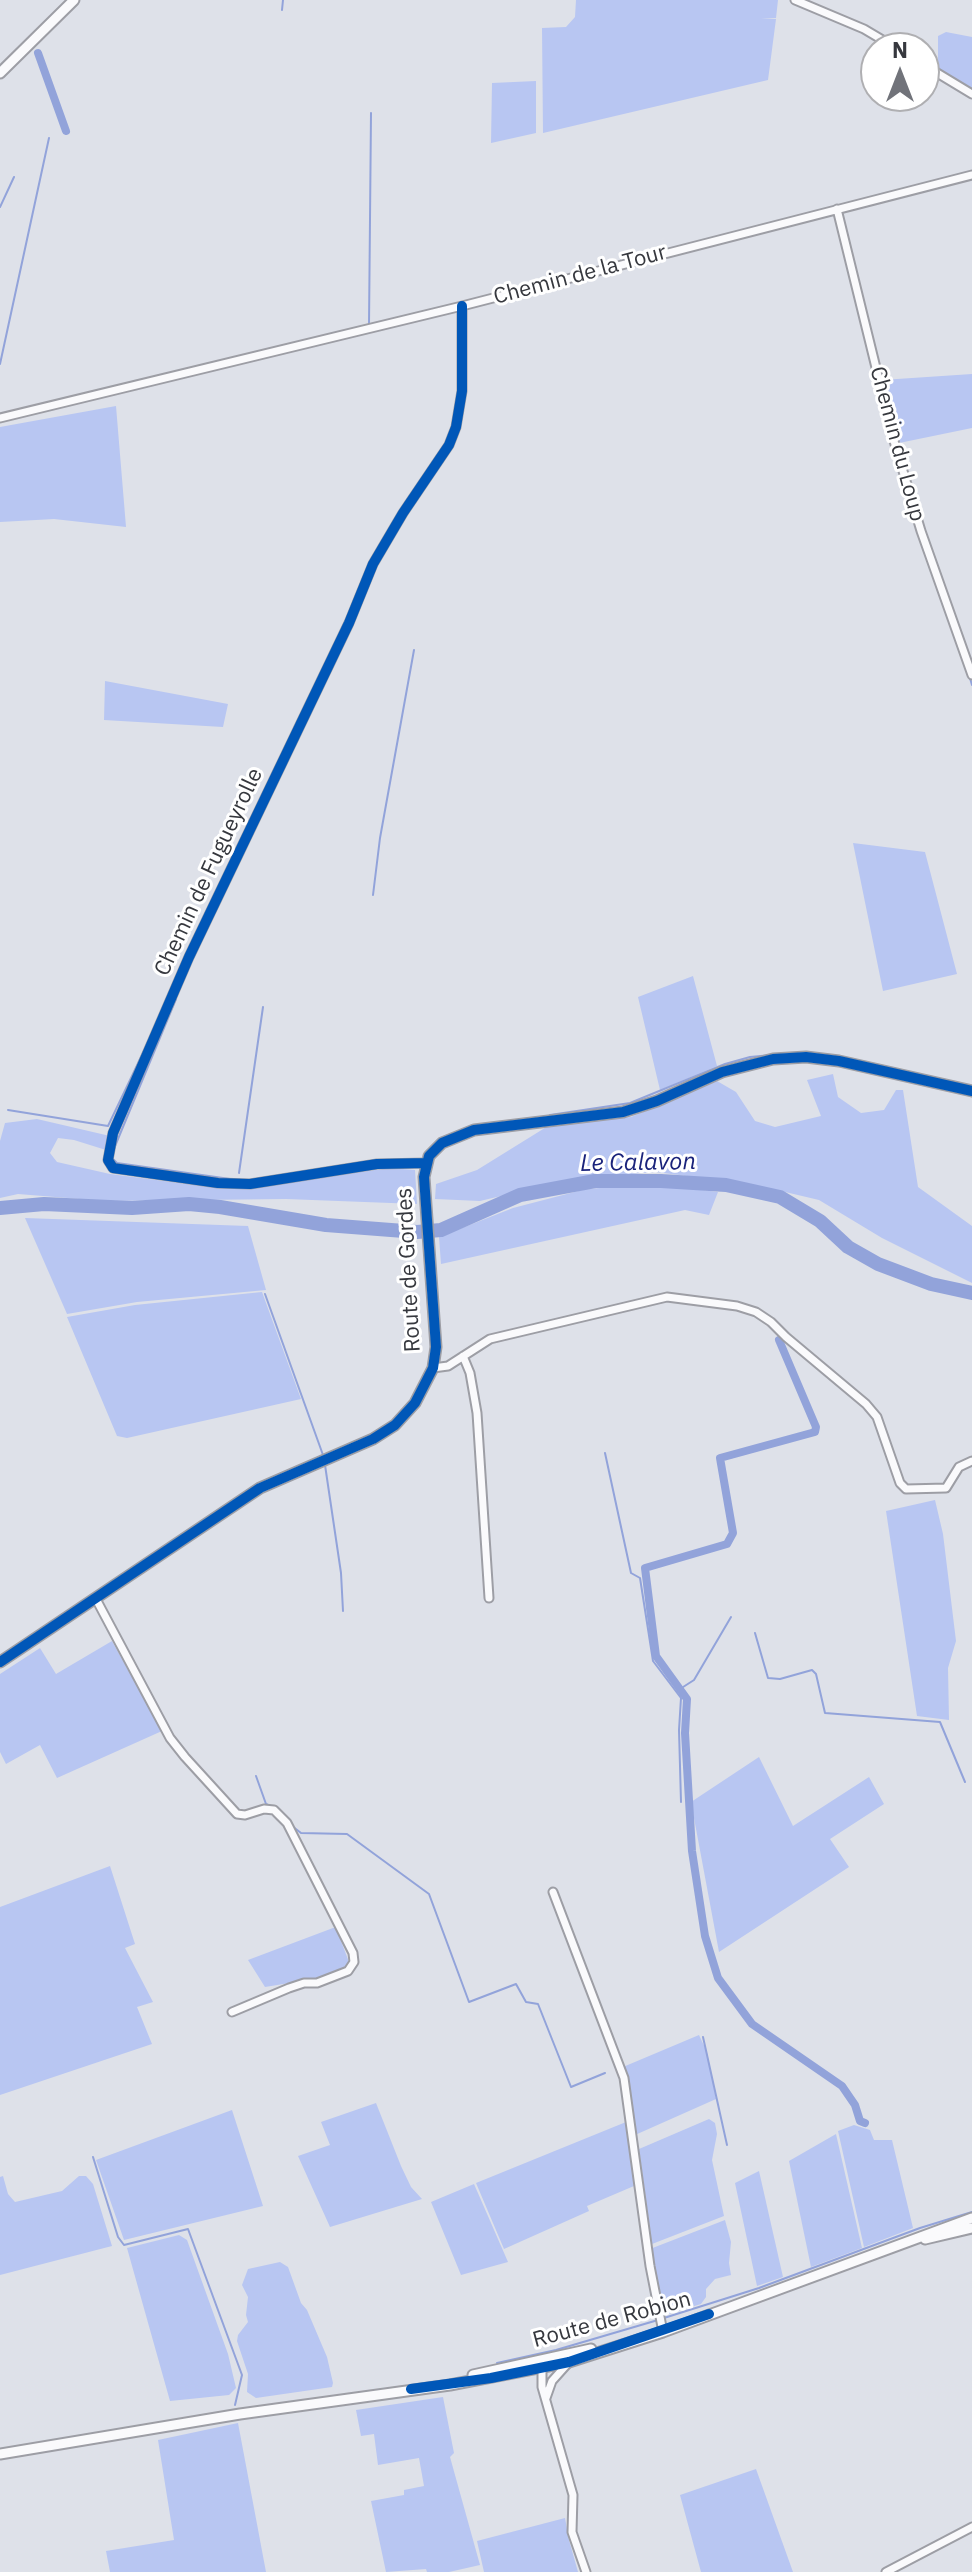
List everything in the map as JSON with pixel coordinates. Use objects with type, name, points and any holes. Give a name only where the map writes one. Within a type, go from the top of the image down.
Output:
[{"type":"street","points":[[0,73],[74,0]]},
{"type":"street","points":[[795,0],[869,32]]},
{"type":"street","points":[[940,75],[972,94]]},
{"type":"street","name":"Chemin de la Tour","points":[[0,418],[462,306],[972,175]]},
{"type":"street","name":"Chemin du Loup","points":[[837,209],[912,501],[972,675]]},
{"type":"street","name":"Chemin de Fugueyrolle","points":[[427,1163],[377,1164],[250,1184],[218,1183],[113,1168],[108,1160],[113,1133],[189,957],[349,623],[373,564],[449,445],[456,427],[462,391],[462,306]]},
{"type":"street","name":"Route de Gordes","points":[[0,1662],[260,1488],[364,1443],[395,1425],[415,1403],[433,1368],[436,1347],[424,1191],[427,1163],[442,1143],[462,1134],[623,1112],[657,1101],[722,1072],[773,1059],[806,1057],[839,1061],[972,1091]]},
{"type":"street","points":[[433,1368],[448,1366],[490,1339],[667,1297],[737,1306],[756,1312],[771,1322],[866,1404],[877,1417],[900,1483],[906,1489],[946,1488],[959,1467],[972,1461]]},
{"type":"street","points":[[463,1356],[470,1373],[477,1413],[489,1598]]},
{"type":"street","points":[[96,1599],[170,1738],[185,1757],[237,1814],[274,1810],[287,1823],[353,1953],[354,1962],[348,1971],[317,1983],[289,1988],[232,2012]]},
{"type":"street","points":[[553,1892],[624,2078],[650,2266],[662,2329]]},
{"type":"street","name":"Route de Robion","points":[[0,2454],[464,2383],[542,2365],[709,2314],[972,2218]]},
{"type":"street","name":"Route de Robion","points":[[899,2245],[972,2228]]},
{"type":"street","name":"Route de Robion","points":[[542,2365],[569,2362],[662,2329]]},
{"type":"street","points":[[546,2400],[552,2381],[569,2362]]},
{"type":"street","points":[[542,2365],[552,2381]]},
{"type":"street","points":[[542,2365],[542,2387],[570,2481],[572,2532],[586,2572]]},
{"type":"street","points":[[886,2572],[972,2527]]},
{"type":"shaded area","points":[[576,0],[778,0],[776,18],[761,19],[776,19],[768,80],[543,133],[542,28],[566,27],[575,17]]},
{"type":"shaded area","points":[[946,32],[972,37],[972,89],[940,69],[940,35]]},
{"type":"shaded area","points":[[536,81],[536,133],[491,143],[492,83]]},
{"type":"shaded area","points":[[972,374],[972,428],[899,443],[882,380]]},
{"type":"shaded area","points":[[116,406],[126,527],[54,519],[0,522],[0,427]]},
{"type":"shaded area","points":[[105,681],[228,704],[223,727],[104,720]]},
{"type":"shaded area","points":[[853,843],[925,852],[957,974],[883,991]]},
{"type":"shaded area","points":[[693,976],[717,1066],[660,1090],[638,997]]},
{"type":"shaded area","points":[[833,1074],[838,1097],[861,1113],[884,1110],[896,1090],[903,1090],[918,1187],[972,1226],[972,1283],[882,1238],[819,1200],[710,1179],[656,1172],[577,1178],[480,1201],[435,1199],[436,1184],[477,1170],[548,1126],[631,1117],[717,1081],[736,1092],[755,1121],[775,1127],[821,1116],[807,1080]]},
{"type":"shaded area","points":[[37,1119],[110,1136],[106,1150],[58,1138],[50,1153],[57,1162],[110,1174],[218,1188],[256,1186],[390,1168],[415,1170],[417,1204],[286,1199],[105,1201],[18,1194],[0,1198],[0,1141],[5,1123]]},
{"type":"shaded area","points":[[654,1184],[718,1192],[709,1215],[685,1210],[441,1264],[439,1237],[513,1208],[586,1189]]},
{"type":"shaded area","points":[[25,1218],[248,1226],[266,1290],[137,1302],[67,1314]]},
{"type":"shaded area","points":[[262,1292],[301,1399],[127,1438],[117,1436],[67,1317],[135,1305]]},
{"type":"shaded area","points":[[935,1500],[943,1534],[956,1641],[948,1668],[949,1720],[917,1716],[886,1511]]},
{"type":"shaded area","points":[[112,1641],[162,1731],[57,1778],[40,1745],[6,1764],[0,1752],[0,1674],[40,1648],[56,1674]]},
{"type":"shaded area","points":[[759,1757],[793,1826],[869,1777],[884,1804],[830,1839],[849,1867],[719,1952],[691,1802]]},
{"type":"shaded area","points":[[110,1866],[135,1944],[125,1948],[153,2002],[137,2007],[152,2044],[0,2095],[0,1907]]},
{"type":"shaded area","points":[[336,1928],[349,1962],[343,1969],[320,1978],[265,1987],[248,1960]]},
{"type":"shaded area","points":[[699,2035],[707,2052],[716,2099],[635,2135],[623,2067]]},
{"type":"shaded area","points":[[376,2103],[411,2187],[422,2199],[330,2227],[298,2156],[330,2145],[321,2122]]},
{"type":"shaded area","points":[[232,2110],[263,2206],[124,2240],[96,2160]]},
{"type":"shaded area","points":[[709,2119],[715,2123],[717,2134],[712,2160],[724,2216],[652,2244],[639,2149]]},
{"type":"shaded area","points":[[626,2122],[634,2186],[587,2206],[589,2211],[504,2249],[476,2183]]},
{"type":"shaded area","points":[[854,2125],[870,2130],[874,2140],[892,2140],[913,2228],[864,2247],[838,2131]]},
{"type":"shaded area","points":[[836,2134],[862,2248],[811,2267],[789,2161]]},
{"type":"shaded area","points":[[759,2171],[783,2277],[757,2286],[735,2183]]},
{"type":"shaded area","points":[[3,2176],[8,2194],[15,2202],[62,2191],[79,2176],[86,2176],[93,2184],[112,2246],[0,2275],[0,2177]]},
{"type":"shaded area","points":[[474,2184],[508,2262],[461,2275],[431,2202]]},
{"type":"shaded area","points":[[725,2220],[731,2242],[731,2275],[715,2279],[706,2289],[706,2297],[701,2304],[665,2315],[654,2280],[650,2249]]},
{"type":"shaded area","points":[[179,2235],[187,2240],[228,2354],[236,2388],[229,2395],[170,2401],[127,2248]]},
{"type":"shaded area","points":[[280,2262],[288,2267],[301,2303],[307,2310],[327,2357],[333,2383],[332,2387],[256,2398],[247,2392],[248,2374],[237,2341],[248,2322],[248,2297],[242,2285],[248,2269]]},
{"type":"shaded area","points":[[443,2397],[454,2453],[450,2457],[480,2565],[449,2572],[427,2572],[426,2569],[386,2572],[371,2501],[404,2495],[404,2490],[424,2486],[419,2458],[378,2465],[374,2434],[361,2436],[356,2410]]},
{"type":"shaded area","points":[[238,2423],[266,2572],[110,2572],[106,2551],[174,2540],[158,2440]]},
{"type":"shaded area","points":[[756,2469],[793,2572],[701,2572],[680,2495]]},
{"type":"shaded area","points":[[565,2518],[578,2572],[484,2572],[477,2541]]},
{"type":"waterway","points":[[282,10],[283,0]]},
{"type":"waterway","points":[[38,53],[66,131]]},
{"type":"waterway","points":[[369,325],[371,113]]},
{"type":"waterway","points":[[0,364],[49,138]]},
{"type":"waterway","points":[[0,207],[14,177]]},
{"type":"waterway","points":[[373,895],[380,838],[414,650]]},
{"type":"waterway","points":[[969,675],[972,685]]},
{"type":"waterway","points":[[176,999],[113,1151],[113,1159],[117,1163],[230,1179]]},
{"type":"waterway","points":[[239,1173],[263,1007]]},
{"type":"waterway","points":[[8,1110],[108,1126],[153,1032]]},
{"type":"waterway","points":[[550,1115],[630,1103],[725,1064],[750,1057],[782,1054]]},
{"type":"waterway","points":[[958,1083],[972,1086]]},
{"type":"waterway","name":"Le Calavon","points":[[0,1208],[44,1204],[132,1208],[189,1204],[326,1225],[417,1232],[441,1230],[520,1195],[595,1181],[726,1185],[780,1197],[820,1221],[848,1247],[878,1264],[931,1284],[972,1293]]},
{"type":"waterway","points":[[265,1294],[323,1455]]},
{"type":"waterway","points":[[779,1340],[816,1427],[815,1432],[720,1458],[733,1533],[727,1544],[645,1568],[656,1656],[687,1699],[685,1733],[692,1851],[705,1936],[718,1978],[752,2024],[842,2086],[855,2105],[860,2121],[865,2123]]},
{"type":"waterway","points":[[605,1453],[631,1573],[640,1578],[653,1661],[681,1698],[681,1802]]},
{"type":"waterway","points":[[325,1465],[341,1573],[343,1611]]},
{"type":"waterway","points":[[680,1689],[694,1680],[731,1617]]},
{"type":"waterway","points":[[755,1633],[768,1678],[780,1679],[812,1670],[816,1674],[825,1713],[940,1722],[965,1782]]},
{"type":"waterway","points":[[256,1776],[266,1804],[277,1809]]},
{"type":"waterway","points":[[292,1826],[301,1833],[347,1834],[429,1894],[469,2002],[516,1984],[526,2002],[538,2004],[571,2087],[605,2073]]},
{"type":"waterway","points":[[703,2037],[727,2145]]},
{"type":"waterway","points":[[93,2157],[118,2237],[124,2245],[188,2229],[242,2375],[235,2405]]},
{"type":"waterway","points":[[664,2318],[759,2288],[920,2228],[972,2212]]},
{"type":"waterway","points":[[497,2363],[556,2350],[658,2320]]},
{"type":"cycle path","points":[[427,1163],[377,1164],[250,1184],[218,1183],[113,1168],[108,1160],[113,1133],[189,957],[349,623],[373,564],[449,445],[456,427],[462,391],[462,306]]},
{"type":"cycle path","points":[[0,1662],[260,1488],[373,1439],[395,1425],[415,1403],[433,1368],[436,1347],[424,1177],[429,1156],[442,1143],[474,1130],[623,1112],[657,1101],[722,1072],[773,1059],[806,1057],[839,1061],[972,1091]]},
{"type":"cycle path","points":[[411,2389],[491,2378],[569,2362],[709,2314]]}]
